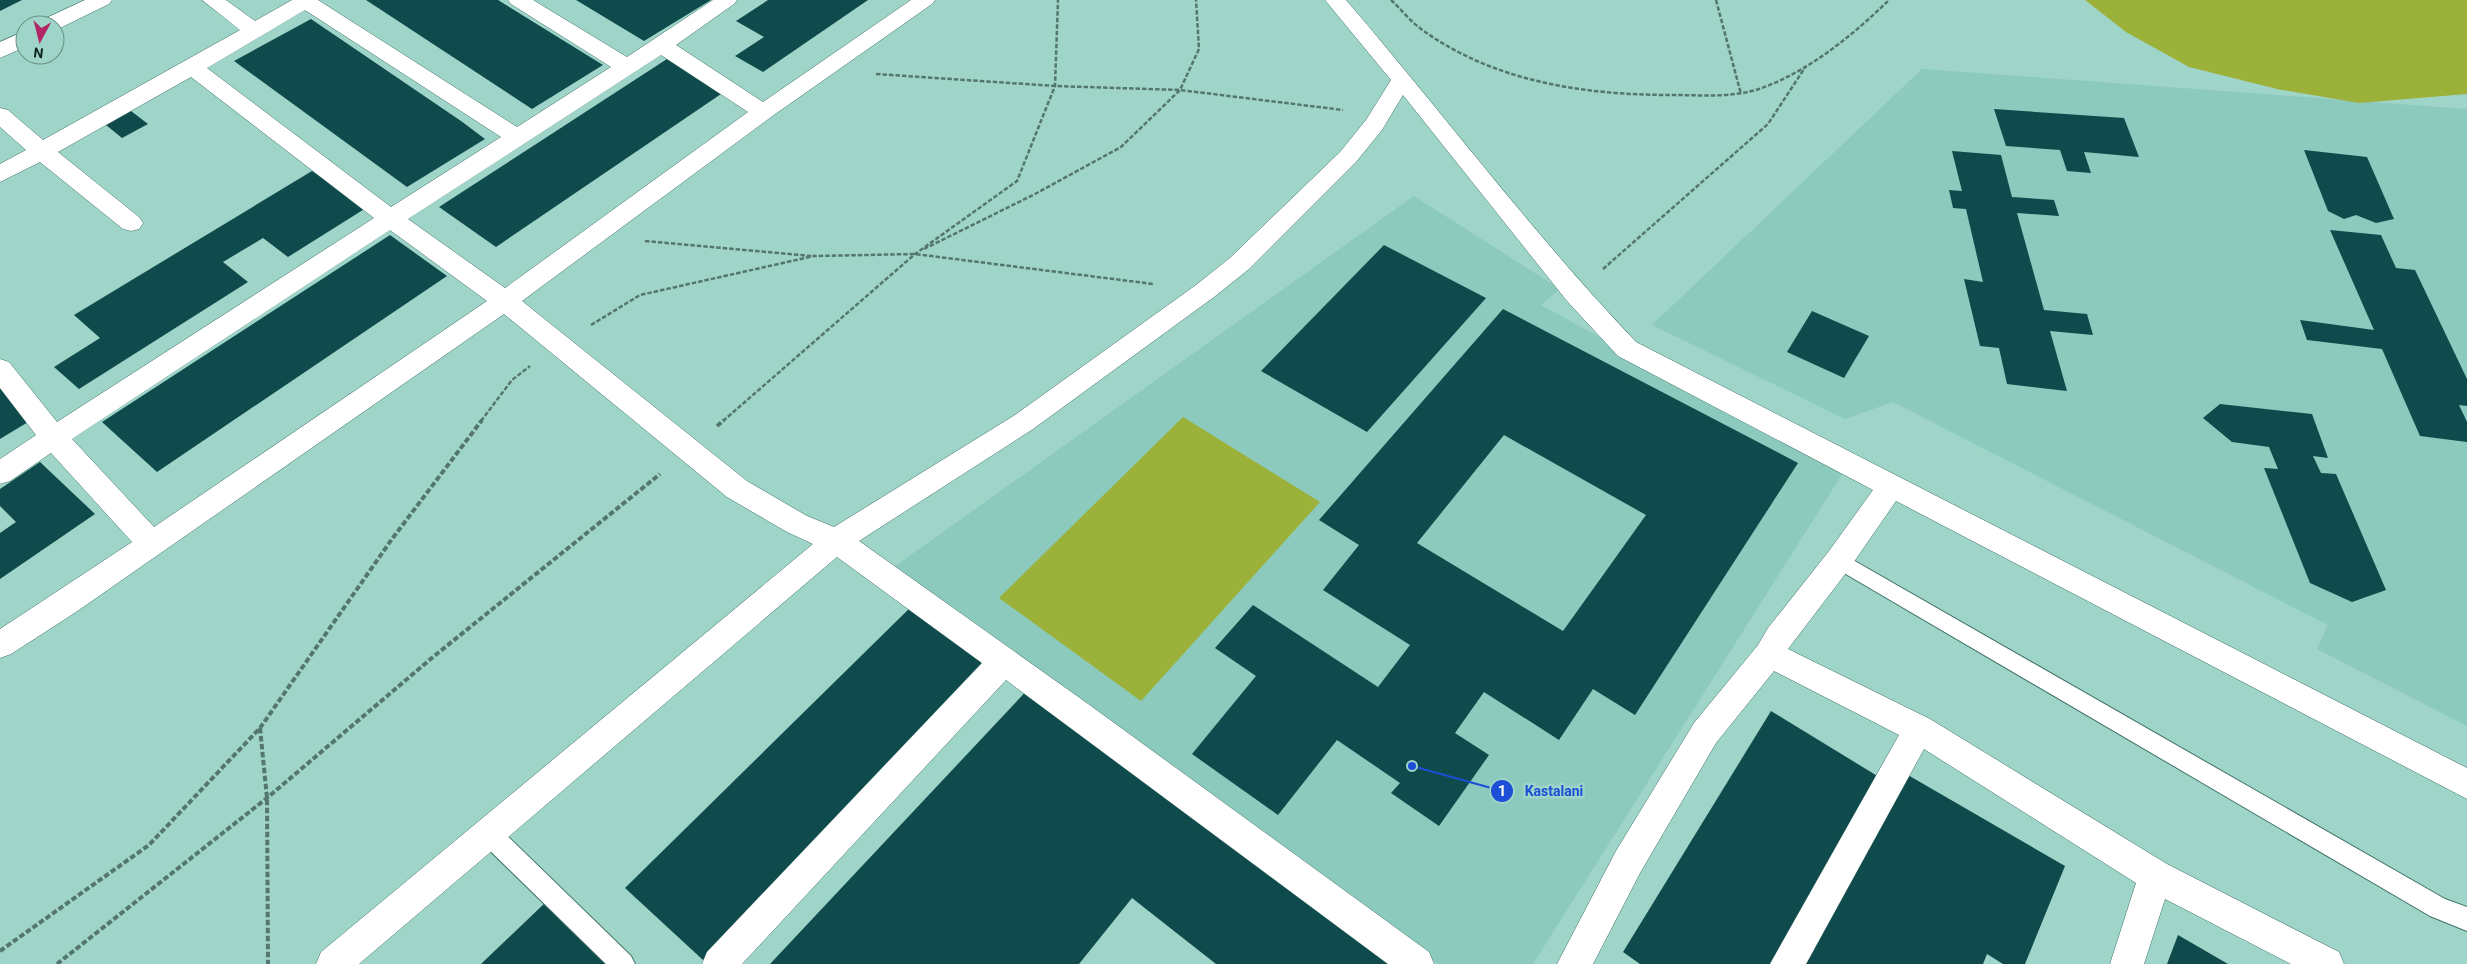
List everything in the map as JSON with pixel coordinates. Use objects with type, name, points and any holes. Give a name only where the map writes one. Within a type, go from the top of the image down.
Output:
[{"type":"street","points":[[65,17],[102,0]]},
{"type":"street","points":[[212,0],[254,30]]},
{"type":"street","points":[[518,0],[625,66]]},
{"type":"street","points":[[0,473],[390,218],[625,66],[661,45],[727,0]]},
{"type":"street","points":[[0,645],[66,603],[150,543],[505,301],[822,70],[924,0]]},
{"type":"street","points":[[1335,0],[1402,79],[1576,295],[1627,349],[2467,784]]},
{"type":"street","points":[[0,174],[306,1],[516,137]]},
{"type":"street","points":[[0,51],[15,43]]},
{"type":"street","points":[[661,45],[764,112]]},
{"type":"street","points":[[192,67],[390,218],[505,301],[690,449],[708,468],[765,507],[836,541],[1004,661],[1418,964]]},
{"type":"street","points":[[333,964],[487,832],[836,541],[1024,422],[1205,291],[1266,238],[1348,157],[1380,114],[1402,79]]},
{"type":"street","points":[[0,115],[132,223]]},
{"type":"street","points":[[0,369],[54,438],[150,543]]},
{"type":"street","points":[[1574,964],[1628,862],[1705,733],[1769,654],[1779,637],[1839,560],[1891,486]]},
{"type":"street","points":[[1769,654],[1919,729],[2155,876],[2327,964]]},
{"type":"street","points":[[719,964],[1004,661]]},
{"type":"street","points":[[1786,964],[1919,729]]},
{"type":"street","points":[[2127,964],[2155,876]]},
{"type":"lane","points":[[1839,560],[2438,908],[2467,919]]},
{"type":"lane","points":[[487,832],[623,964]]},
{"type":"path","points":[[57,964],[267,798],[433,657],[690,449],[915,254],[1017,181],[1055,86],[1058,0]]},
{"type":"path","points":[[915,254],[1036,194],[1121,147],[1180,90],[1199,48],[1196,0]]},
{"type":"path","points":[[1391,0],[1431,38],[1471,60],[1531,80],[1639,96],[1741,94],[1775,82],[1807,65],[1870,19],[1889,0]]},
{"type":"path","points":[[1716,0],[1741,94]]},
{"type":"path","points":[[1576,295],[1629,243],[1768,124],[1807,65]]},
{"type":"path","points":[[822,70],[1055,86],[1180,90],[1380,114]]},
{"type":"path","points":[[595,236],[814,256],[915,254],[1205,291]]},
{"type":"path","points":[[0,951],[149,845],[260,728],[392,539],[512,380],[558,345],[640,294],[814,256]]},
{"type":"path","points":[[260,728],[267,798],[268,964]]},
{"type":"shaded area","points":[[1922,69],[2467,109],[2467,726],[2317,649],[2328,625],[1893,402],[1845,419],[1652,325]]},
{"type":"shaded area","points":[[1414,196],[1560,289],[1541,305],[1844,471],[1533,964],[1438,964],[894,567]]},
{"type":"green space","points":[[2085,0],[2467,0],[2467,94],[2359,103],[2277,89],[2189,67],[2126,32]]},
{"type":"green space","points":[[1183,417],[1320,502],[1141,701],[999,598]]},
{"type":"building","points":[[0,0],[22,0],[0,11]]},
{"type":"building","points":[[366,0],[498,0],[603,65],[532,109]]},
{"type":"building","points":[[576,0],[711,0],[644,41]]},
{"type":"building","points":[[768,0],[868,0],[763,72],[735,56],[764,37],[736,21]]},
{"type":"building","points":[[311,19],[485,139],[407,187],[234,61]]},
{"type":"building","points":[[667,59],[724,92],[496,247],[439,207]]},
{"type":"building","points":[[1994,109],[2124,118],[2139,157],[2084,152],[2091,173],[2067,171],[2060,150],[2006,146]]},
{"type":"building","points":[[131,111],[148,124],[122,138],[106,125]]},
{"type":"building","points":[[2304,150],[2367,157],[2394,219],[2376,223],[2356,215],[2344,219],[2328,211]]},
{"type":"building","points":[[1952,151],[2001,155],[2012,197],[2054,200],[2059,216],[2017,213],[2044,310],[2087,314],[2093,335],[2050,331],[2067,391],[2007,384],[1999,348],[1980,346],[1964,279],[1983,282],[1966,209],[1953,208],[1949,190],[1962,191]]},
{"type":"building","points":[[312,171],[366,208],[288,257],[263,238],[223,262],[248,282],[79,389],[54,367],[100,338],[74,315]]},
{"type":"building","points":[[2330,230],[2381,235],[2396,268],[2415,270],[2467,379],[2467,406],[2459,405],[2467,422],[2467,442],[2420,436],[2382,349],[2307,340],[2300,320],[2374,330]]},
{"type":"building","points":[[390,235],[447,276],[157,472],[102,422]]},
{"type":"building","points":[[1384,245],[1486,298],[1367,432],[1261,371]]},
{"type":"building","points":[[1503,309],[1798,463],[1635,715],[1593,689],[1559,740],[1484,692],[1455,733],[1489,755],[1439,826],[1391,793],[1400,783],[1337,740],[1278,815],[1192,754],[1256,676],[1215,648],[1253,605],[1378,687],[1410,645],[1323,590],[1359,545],[1319,520]],"holes":[[[1504,435],[1646,515],[1563,631],[1417,543]]]},
{"type":"building","points":[[1812,311],[1869,336],[1844,378],[1787,352]]},
{"type":"building","points":[[0,385],[33,419],[0,439]]},
{"type":"building","points":[[2220,404],[2312,414],[2328,458],[2313,456],[2321,473],[2336,474],[2386,590],[2352,602],[2310,583],[2264,468],[2278,469],[2269,447],[2232,442],[2203,418]]},
{"type":"building","points":[[40,462],[95,514],[0,579],[0,533],[16,522],[0,506],[0,489]]},
{"type":"building","points":[[917,601],[993,655],[703,960],[625,888]]},
{"type":"building","points":[[1033,684],[1416,964],[1216,964],[1132,898],[1079,964],[770,964]]},
{"type":"building","points":[[1771,711],[1879,777],[1776,964],[1640,964],[1623,952]]},
{"type":"building","points":[[1901,771],[2065,866],[2025,964],[2003,964],[1987,954],[1983,964],[1805,964]]},
{"type":"building","points":[[547,901],[611,964],[481,964]]},
{"type":"building","points":[[2178,935],[2228,964],[2167,964]]},
{"type":"place","name":"Kastalani","points":[[1412,766]]}]
